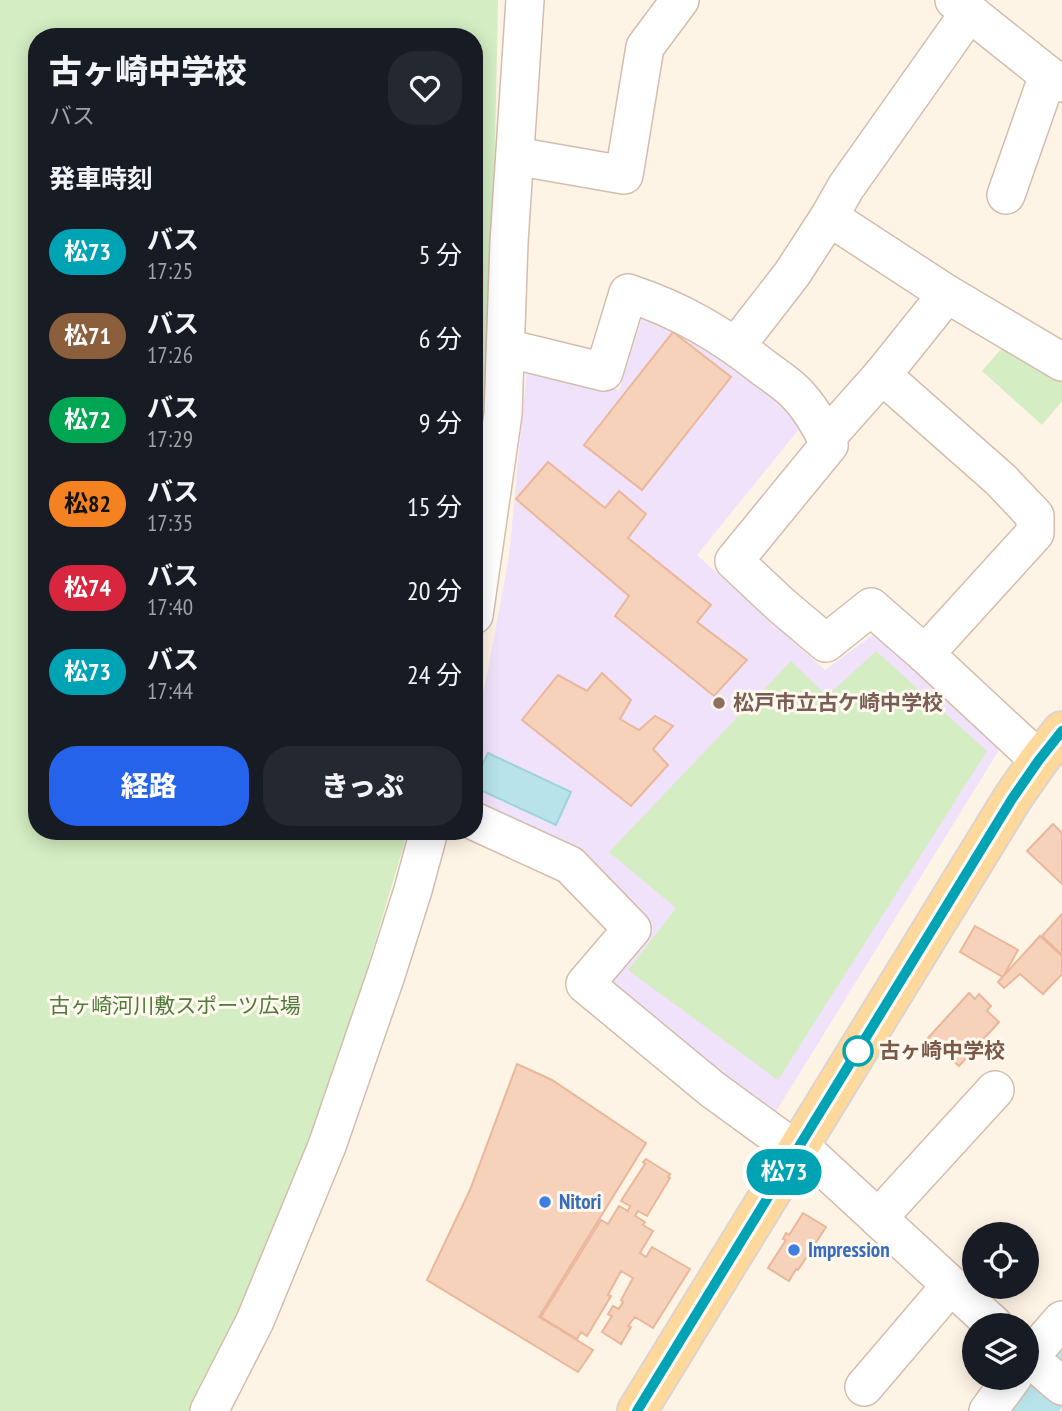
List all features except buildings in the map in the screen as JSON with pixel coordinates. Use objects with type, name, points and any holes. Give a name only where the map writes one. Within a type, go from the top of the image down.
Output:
[{"type":"main road","points":[[637,1411],[977,855],[1055,742]]},
{"type":"street","points":[[483,553],[503,414],[509,242],[525,0]]},
{"type":"street","points":[[515,156],[624,175],[645,47],[680,0]]},
{"type":"street","points":[[736,346],[792,274],[962,6],[1055,79],[1006,195]]},
{"type":"street","points":[[829,217],[947,294],[1062,362]]},
{"type":"street","points":[[506,348],[604,372],[628,293],[692,319],[736,346],[794,391],[822,427],[829,445],[734,561],[826,643],[871,607],[925,654],[1055,742]]},
{"type":"street","points":[[826,438],[882,375],[947,294]]},
{"type":"street","points":[[882,375],[1001,480],[1035,516],[1035,533],[925,654]]},
{"type":"street","points":[[483,825],[570,865],[632,929],[585,984],[712,1089],[799,1148],[981,1313]]},
{"type":"street","points":[[209,1411],[255,1321],[327,1146],[386,975],[427,840]]},
{"type":"street","points":[[878,1218],[995,1090]]},
{"type":"street","points":[[864,1387],[951,1285]]},
{"type":"street","points":[[1039,1346],[1062,1320]]},
{"type":"street","points":[[1039,1372],[1062,1387]]},
{"type":"street","points":[[989,1411],[1004,1390]]},
{"type":"shaded area","name":"松戸市立古ケ崎中学校","points":[[642,318],[671,327],[760,384],[800,428],[697,555],[825,670],[874,634],[1004,742],[772,1118],[603,986],[648,926],[573,850],[483,806],[483,692],[509,556],[527,368],[619,390]]},
{"type":"green space","name":"古ヶ崎河川敷スポーツ広場","points":[[0,0],[498,0],[491,344],[483,413],[483,28],[28,28],[28,840],[405,840],[316,1141],[233,1337],[192,1411],[0,1411]]},
{"type":"green space","points":[[1008,341],[1062,373],[1062,401],[1042,425],[982,371]]},
{"type":"green space","points":[[876,651],[987,751],[778,1080],[628,970],[676,908],[609,852],[791,661],[827,696]]},
{"type":"water","points":[[488,753],[571,792],[556,825],[483,791],[483,763]]},
{"type":"waterway","points":[[1032,1411],[1062,1371]]},
{"type":"bus line","name":"松73","points":[[637,1411],[1012,799],[1062,731]]},
{"type":"place","name":"松戸市立古ケ崎中学校","points":[[719,703]]},
{"type":"place","name":"古ヶ崎中学校","points":[[858,1051]]},
{"type":"place","name":"Nitori","points":[[545,1202]]},
{"type":"place","name":"Impression","points":[[794,1250]]}]
